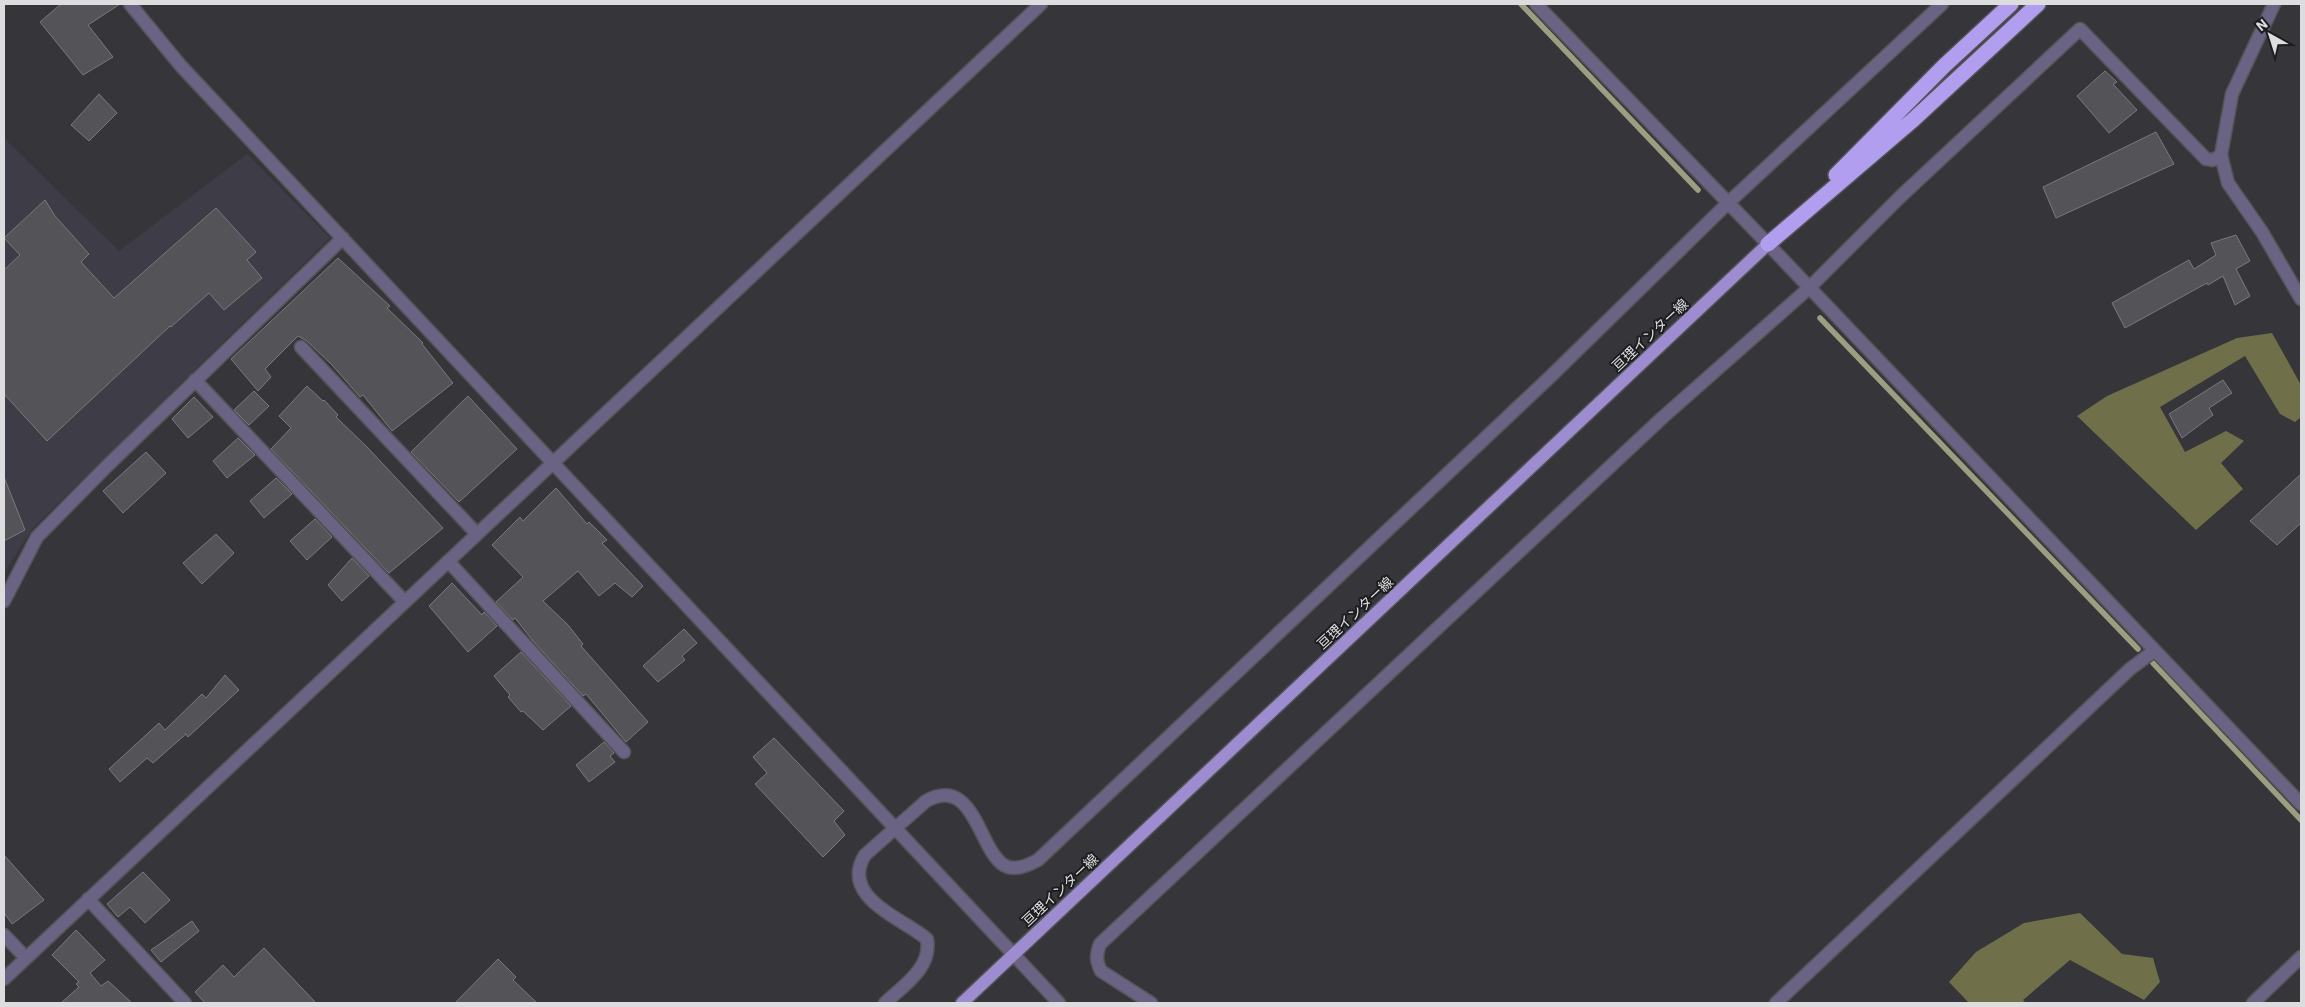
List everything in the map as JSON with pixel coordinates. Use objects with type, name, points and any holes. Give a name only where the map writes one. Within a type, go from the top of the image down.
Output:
[{"type":"highway","points":[[1768,244],[1944,66],[2011,4]]},
{"type":"highway","points":[[1768,244],[1914,119],[2038,4]]},
{"type":"main road","name":"亘理インター線","points":[[962,1003],[1768,244]]},
{"type":"street","points":[[4,979],[1041,4]]},
{"type":"street","points":[[1536,4],[1768,244],[2301,804]]},
{"type":"street","points":[[885,1003],[926,962],[929,950],[927,939],[870,900],[862,890],[860,863],[865,855],[926,801],[946,794],[955,798],[972,813],[995,856],[1003,864],[1010,867],[1019,867],[1038,860],[1551,376],[1728,203],[1942,4]]},
{"type":"street","points":[[2274,4],[2232,94],[2221,155],[2228,183],[2262,232],[2301,299]]},
{"type":"street","points":[[134,5],[181,66],[1059,1003]]},
{"type":"street","points":[[1151,1003],[1101,971],[1097,963],[1096,953],[1100,944],[1662,418],[1809,288],[1900,197],[2080,29],[2206,160],[2213,160],[2221,155]]},
{"type":"street","points":[[4,601],[37,537],[195,380],[343,238]]},
{"type":"street","points":[[302,347],[477,534]]},
{"type":"street","points":[[195,380],[404,601]]},
{"type":"street","points":[[448,561],[624,752]]},
{"type":"street","points":[[1776,1003],[2130,669],[2154,651]]},
{"type":"street","points":[[88,899],[185,1003]]},
{"type":"street","points":[[4,935],[26,958]]},
{"type":"street","points":[[2253,1003],[2301,957]]},
{"type":"shaded area","points":[[4,138],[119,251],[247,154],[330,238],[32,529],[4,573]]},
{"type":"green space","points":[[2272,333],[2301,385],[2301,417],[2295,422],[2280,414],[2245,356],[2160,407],[2185,452],[2226,431],[2244,441],[2221,463],[2243,489],[2196,530],[2077,416],[2107,396],[2237,338]]},
{"type":"green space","points":[[2080,913],[2122,954],[2153,958],[2160,982],[2144,1000],[2070,960],[2023,1000],[2026,1003],[1969,1003],[1949,982],[1976,952],[2024,923]]},
{"type":"building","points":[[61,4],[120,4],[88,25],[113,57],[83,75],[40,22]]},
{"type":"building","points":[[2105,71],[2117,82],[2113,84],[2137,110],[2109,133],[2077,96]]},
{"type":"building","points":[[99,94],[117,113],[89,141],[71,125]]},
{"type":"building","points":[[2156,132],[2174,164],[2056,218],[2043,187]]},
{"type":"building","points":[[45,200],[55,216],[89,254],[81,262],[114,298],[216,208],[256,252],[247,260],[262,278],[224,310],[209,293],[170,326],[47,441],[4,394],[4,270],[20,255],[4,238]]},
{"type":"building","points":[[2236,235],[2250,261],[2236,269],[2250,296],[2235,305],[2223,276],[2125,328],[2112,303],[2189,260],[2194,269],[2216,255],[2211,243]]},
{"type":"building","points":[[338,258],[390,306],[387,308],[423,343],[453,383],[392,431],[363,395],[360,397],[332,365],[307,341],[298,336],[265,369],[271,377],[258,391],[231,359]]},
{"type":"building","points":[[2223,380],[2232,393],[2209,408],[2213,415],[2182,438],[2169,414]]},
{"type":"building","points":[[307,386],[324,400],[338,415],[336,417],[443,528],[389,573],[271,449],[291,428],[279,416]]},
{"type":"building","points":[[254,391],[269,406],[249,425],[234,410]]},
{"type":"building","points":[[468,396],[517,449],[459,502],[411,452]]},
{"type":"building","points":[[194,397],[213,417],[188,438],[172,419]]},
{"type":"building","points":[[238,438],[255,455],[227,478],[213,461]]},
{"type":"building","points":[[146,452],[166,473],[123,513],[103,491]]},
{"type":"building","points":[[2301,474],[2301,523],[2277,545],[2250,521]]},
{"type":"building","points":[[4,477],[25,530],[4,541]]},
{"type":"building","points":[[276,478],[292,494],[264,518],[250,501]]},
{"type":"building","points":[[556,488],[587,524],[589,522],[607,540],[602,543],[643,586],[632,597],[615,583],[599,596],[578,571],[543,601],[568,625],[583,644],[581,646],[648,722],[626,742],[586,694],[583,696],[533,641],[515,618],[513,620],[496,602],[523,577],[492,545],[520,517],[523,521]]},
{"type":"building","points":[[315,519],[332,537],[307,560],[290,541]]},
{"type":"building","points":[[216,534],[234,553],[202,584],[183,563]]},
{"type":"building","points":[[352,558],[369,576],[342,601],[328,585]]},
{"type":"building","points":[[452,583],[482,615],[484,612],[497,626],[468,652],[429,606]]},
{"type":"building","points":[[684,629],[697,643],[682,656],[685,660],[658,682],[643,666]]},
{"type":"building","points":[[521,652],[571,706],[543,730],[523,711],[521,712],[494,676]]},
{"type":"building","points":[[225,675],[239,690],[188,737],[186,734],[153,763],[147,758],[120,782],[109,769],[159,723],[165,730],[202,694],[206,698]]},
{"type":"building","points":[[774,738],[844,811],[834,821],[845,835],[823,857],[755,784],[767,773],[753,757]]},
{"type":"building","points":[[604,742],[614,753],[610,756],[615,762],[589,782],[576,765]]},
{"type":"building","points":[[4,855],[44,900],[12,924],[4,913]]},
{"type":"building","points":[[143,872],[170,900],[145,923],[130,907],[118,917],[107,904]]},
{"type":"building","points":[[192,921],[199,931],[161,962],[151,950]]},
{"type":"building","points":[[76,930],[105,960],[90,973],[101,986],[108,981],[132,1003],[61,1003],[79,987],[76,984],[79,982],[52,955]]},
{"type":"building","points":[[264,948],[316,1003],[205,1003],[195,992],[223,965],[234,977]]},
{"type":"building","points":[[498,959],[516,977],[513,980],[537,1003],[455,1003]]},
{"type":"waterway","points":[[1521,4],[1698,190]]},
{"type":"waterway","points":[[1820,318],[2138,649]]},
{"type":"waterway","points":[[2153,663],[2301,820]]}]
